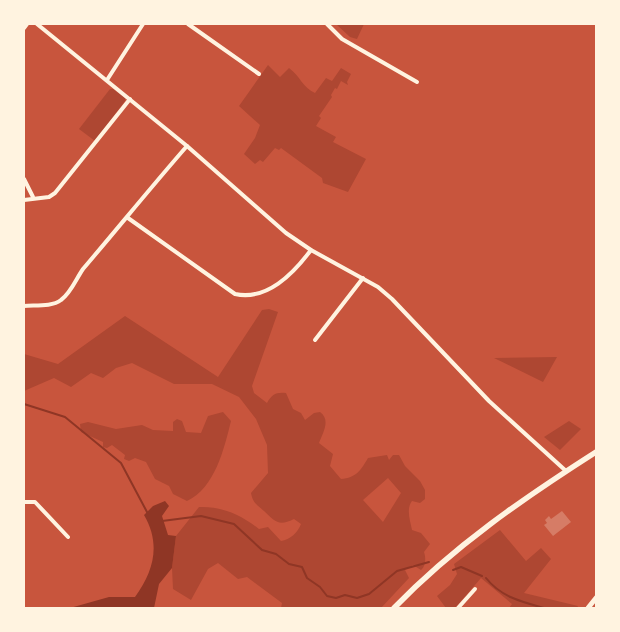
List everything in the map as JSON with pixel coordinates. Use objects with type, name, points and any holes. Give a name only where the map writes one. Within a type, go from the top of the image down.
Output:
[{"type":"main road","points":[[394,608],[451,554],[596,452]]},
{"type":"street","points":[[24,28],[27,24]]},
{"type":"street","points":[[37,24],[188,146],[286,233],[311,250],[363,278],[392,299],[489,401],[566,472]]},
{"type":"street","points":[[107,80],[143,24]]},
{"type":"street","points":[[188,24],[259,74]]},
{"type":"street","points":[[327,24],[342,39],[417,82]]},
{"type":"street","points":[[24,200],[33,197],[42,198],[55,193],[130,99]]},
{"type":"street","points":[[24,306],[57,303],[64,299],[82,271],[128,218],[141,198],[188,146]]},
{"type":"street","points":[[24,179],[33,197]]},
{"type":"street","points":[[128,218],[235,294],[246,297],[275,286],[290,277],[311,250]]},
{"type":"street","points":[[315,340],[363,278]]},
{"type":"street","points":[[24,502],[36,502],[68,537]]},
{"type":"street","points":[[458,608],[475,588]]},
{"type":"street","points":[[588,608],[596,598]]},
{"type":"shaded area","points":[[336,24],[364,24],[357,39],[350,37]]},
{"type":"shaded area","points":[[268,65],[280,77],[289,68],[307,88],[315,93],[326,78],[332,81],[341,68],[351,74],[347,82],[348,85],[341,81],[337,89],[335,88],[331,95],[332,97],[319,116],[321,118],[316,126],[336,137],[333,142],[366,159],[348,192],[323,183],[322,178],[281,148],[279,150],[275,148],[263,162],[260,160],[255,164],[244,154],[255,138],[260,125],[239,106]]},
{"type":"shaded area","points":[[110,89],[113,89],[125,98],[125,101],[95,141],[79,129]]},
{"type":"shaded area","points":[[269,309],[278,312],[252,386],[254,393],[267,403],[275,394],[286,393],[293,409],[301,413],[305,420],[314,413],[320,412],[326,422],[319,443],[333,454],[330,466],[341,479],[358,473],[368,458],[387,455],[389,460],[393,455],[399,455],[405,466],[420,481],[425,490],[425,499],[420,503],[412,501],[409,511],[412,530],[421,533],[430,544],[424,552],[424,566],[421,570],[413,565],[405,570],[409,578],[381,608],[281,608],[282,603],[247,577],[238,579],[218,563],[208,569],[191,600],[173,589],[172,568],[176,536],[199,507],[216,508],[231,512],[259,529],[268,527],[281,541],[293,535],[301,524],[294,519],[284,523],[277,522],[257,505],[253,499],[251,493],[268,473],[267,445],[256,419],[239,397],[212,384],[174,384],[132,363],[116,368],[103,378],[91,373],[71,387],[54,378],[24,391],[24,354],[58,364],[125,316],[218,377],[262,310]],"holes":[[[388,478],[401,493],[383,522],[363,500]]]},
{"type":"shaded area","points":[[557,357],[543,382],[494,358]]},
{"type":"shaded area","points":[[223,412],[231,421],[217,467],[205,487],[187,501],[173,494],[169,486],[155,479],[146,462],[135,458],[129,461],[124,459],[125,455],[112,445],[107,448],[103,447],[103,442],[81,432],[80,424],[88,422],[116,429],[142,425],[153,430],[173,431],[173,422],[177,419],[182,421],[186,432],[201,433],[208,416]]},
{"type":"shaded area","points":[[569,421],[581,429],[560,450],[544,437]]},
{"type":"shaded area","points":[[165,501],[169,506],[162,516],[168,535],[176,536],[172,568],[159,584],[154,608],[70,608],[109,597],[135,597],[147,577],[153,557],[152,536],[144,515],[153,506]]},
{"type":"shaded area","points":[[500,530],[526,561],[541,548],[551,559],[524,593],[578,606],[577,608],[509,608],[512,604],[481,578],[455,608],[446,608],[437,596],[450,585],[457,574],[454,564]]},
{"type":"building","points":[[562,511],[571,522],[553,536],[544,525],[547,523],[545,520],[549,516],[551,519]]},
{"type":"waterway","points":[[24,404],[65,417],[121,463],[147,512]]},
{"type":"waterway","points":[[162,521],[201,516],[234,524],[262,550],[276,554],[289,564],[302,567],[307,578],[320,587],[327,596],[336,598],[345,595],[357,598],[369,594],[397,571],[429,562]]},
{"type":"waterway","points":[[453,570],[461,567],[482,576]]},
{"type":"waterway","points":[[486,578],[505,594],[520,601],[544,608]]}]
